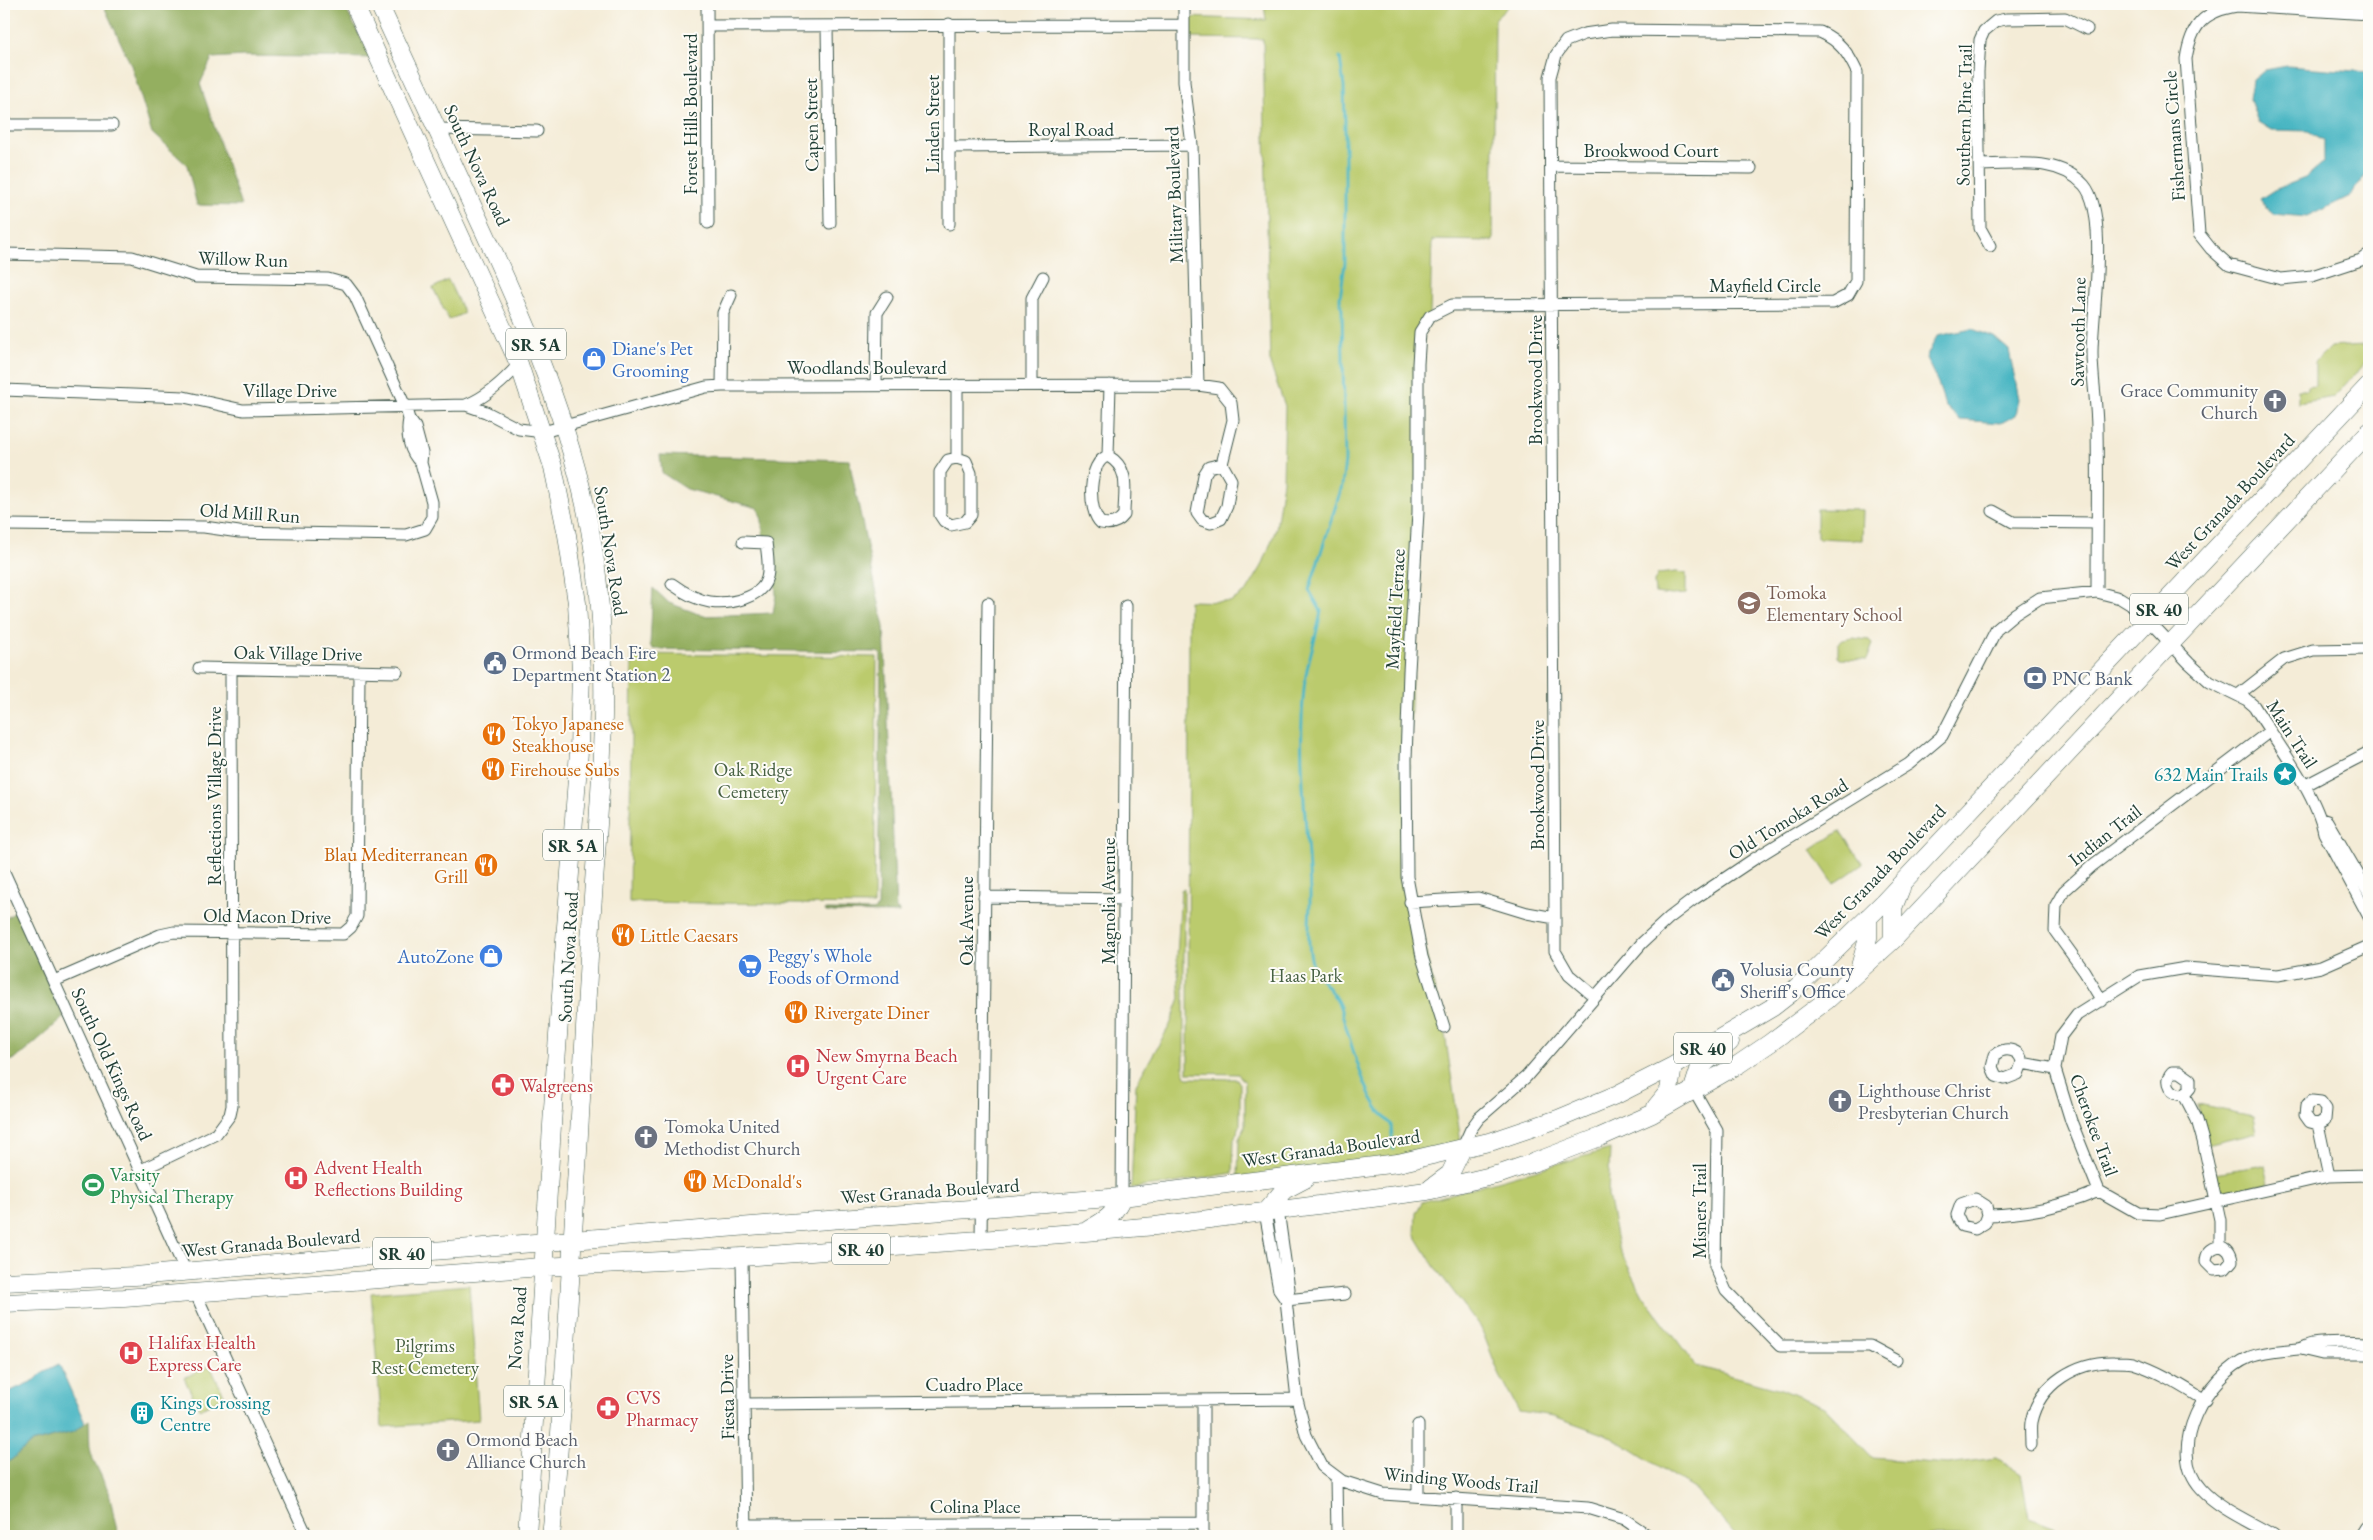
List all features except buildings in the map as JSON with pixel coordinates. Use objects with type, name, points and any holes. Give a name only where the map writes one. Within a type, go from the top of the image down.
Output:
[{"type":"main road","name":"South Nova Road","points":[[354,4],[519,364],[543,432],[560,499],[572,567],[579,635],[580,704],[566,938],[544,1242]]},
{"type":"main road","name":"South Nova Road","points":[[380,4],[522,313],[548,376],[578,477],[592,544],[601,619],[603,705],[571,1265]]},
{"type":"main road","points":[[404,110],[420,116],[437,129]]},
{"type":"main road","name":"West Granada Boulevard","points":[[4,1282],[76,1280],[186,1272],[1122,1197],[1398,1163],[1462,1149],[1558,1119],[1618,1094],[1673,1066],[1773,1007],[1797,987],[1868,918],[2369,385]]},
{"type":"main road","name":"SR 40","points":[[4,1302],[79,1301],[542,1266],[742,1257],[1155,1226],[1427,1192],[1500,1174],[1535,1162],[1600,1137],[1652,1114],[1739,1064],[1828,1000],[1893,940],[2369,432]]},
{"type":"main road","points":[[1893,940],[1893,908],[1904,880]]},
{"type":"main road","points":[[1858,973],[1868,943],[1868,918]]},
{"type":"main road","points":[[566,938],[574,968],[587,986]]},
{"type":"main road","points":[[1693,1089],[1700,1067],[1773,1007]]},
{"type":"main road","points":[[1652,1114],[1669,1091],[1673,1066]]},
{"type":"main road","points":[[1427,1192],[1450,1174],[1462,1149]]},
{"type":"main road","points":[[1271,1211],[1284,1190],[1314,1174]]},
{"type":"main road","points":[[1083,1232],[1110,1217],[1118,1207],[1122,1197]]},
{"type":"main road","name":"Nova Road","points":[[526,1536],[544,1242]]},
{"type":"main road","name":"SR 5A","points":[[551,1536],[571,1265]]},
{"type":"main road","points":[[195,1292],[210,1279],[236,1267]]},
{"type":"main road","points":[[148,1296],[174,1284],[186,1272]]},
{"type":"main road","points":[[4,1291],[49,1291],[76,1280]]},
{"type":"street","name":"Forest Hills Boulevard","points":[[707,4],[708,223]]},
{"type":"street","name":"Military Boulevard","points":[[1184,4],[1184,82],[1192,145],[1198,385]]},
{"type":"street","name":"Fishermans Circle","points":[[2369,14],[2237,6],[2218,9],[2196,26],[2189,42],[2186,59],[2199,234],[2211,249],[2228,266],[2281,279],[2312,276],[2361,260],[2369,254]]},
{"type":"street","name":"Southern Pine Trail","points":[[1990,246],[1980,228],[1978,72],[1980,40],[1984,31],[1996,21],[2006,19],[2064,18],[2087,29]]},
{"type":"street","name":"Linden Street","points":[[949,24],[949,224]]},
{"type":"street","points":[[708,26],[1184,25]]},
{"type":"street","name":"Capen Street","points":[[827,26],[830,224]]},
{"type":"street","name":"Brookwood Drive","points":[[1595,997],[1569,975],[1555,951],[1550,76],[1556,55],[1566,41],[1584,34],[1612,30],[1820,32],[1833,38],[1847,51]]},
{"type":"street","name":"Mayfield Circle","points":[[1552,304],[1833,303],[1848,295],[1856,281],[1857,72],[1847,51]]},
{"type":"street","points":[[4,125],[112,125]]},
{"type":"street","points":[[437,129],[537,131]]},
{"type":"street","name":"Royal Road","points":[[949,147],[1192,145]]},
{"type":"street","name":"Sawtooth Lane","points":[[1980,165],[2045,164],[2073,175],[2085,186],[2093,199],[2097,266],[2092,354],[2097,428],[2097,592]]},
{"type":"street","name":"Brookwood Court","points":[[1551,166],[1751,168]]},
{"type":"street","name":"Willow Run","points":[[4,254],[132,257],[196,276],[328,279],[346,284],[355,296],[405,406]]},
{"type":"street","points":[[1032,385],[1032,298],[1043,277]]},
{"type":"street","points":[[722,386],[723,313],[731,295]]},
{"type":"street","points":[[876,385],[877,313],[887,296]]},
{"type":"street","name":"Mayfield Terrace","points":[[1444,1027],[1422,957],[1410,902],[1407,878],[1406,759],[1418,512],[1418,364],[1420,332],[1430,316],[1452,305],[1552,304]]},
{"type":"street","points":[[466,405],[486,395],[507,378],[519,364]]},
{"type":"street","points":[[957,385],[957,458]]},
{"type":"street","points":[[1108,456],[1110,385]]},
{"type":"street","name":"Woodlands Boulevard","points":[[543,432],[706,387],[1198,385],[1219,388],[1231,403],[1233,420],[1222,464]]},
{"type":"street","name":"Village Drive","points":[[4,390],[184,397],[242,410],[466,405],[486,412],[519,429],[543,432]]},
{"type":"street","name":"Old Mill Run","points":[[4,525],[204,527],[239,532],[406,535],[425,529],[432,517],[432,502],[421,463],[413,456],[407,429],[409,418],[405,406]]},
{"type":"street","points":[[1108,456],[1120,464],[1125,474],[1124,515],[1121,519],[1111,524],[1101,523],[1093,512],[1093,475],[1102,457],[1108,456]]},
{"type":"street","points":[[957,458],[966,461],[971,473],[971,515],[965,522],[951,524],[940,515],[940,472],[948,460],[957,458]]},
{"type":"street","points":[[1222,464],[1231,480],[1227,506],[1221,519],[1211,523],[1202,520],[1197,512],[1204,475],[1210,467],[1222,464]]},
{"type":"street","points":[[1993,511],[2013,522],[2097,523]]},
{"type":"street","points":[[672,584],[683,592],[711,602],[744,600],[759,591],[767,578],[766,542],[743,542]]},
{"type":"street","name":"Old Tomoka Road","points":[[1462,1149],[1471,1129],[1479,1118],[1526,1077],[1642,943],[1694,899],[1754,859],[1909,764],[1942,736],[1996,630],[2014,614],[2040,598],[2097,592],[2120,598],[2149,620]]},
{"type":"street","name":"Oak Avenue","points":[[982,1240],[988,603]]},
{"type":"street","name":"Magnolia Avenue","points":[[1122,1197],[1126,899],[1126,606]]},
{"type":"street","name":"Main Trail","points":[[2149,620],[2189,664],[2210,682],[2238,695],[2254,706],[2304,786],[2322,819],[2324,833],[2368,913]]},
{"type":"street","points":[[2238,695],[2284,659],[2313,650],[2369,649]]},
{"type":"street","name":"Oak Village Drive","points":[[199,668],[397,672]]},
{"type":"street","name":"Reflections Village Drive","points":[[141,1170],[216,1134],[230,1115],[232,1106],[231,669]]},
{"type":"street","name":"Old Macon Drive","points":[[54,981],[160,935],[174,932],[343,934],[351,927],[357,916],[359,672]]},
{"type":"street","points":[[580,704],[603,705]]},
{"type":"street","name":"Indian Trail","points":[[2102,1001],[2084,971],[2055,931],[2056,905],[2064,891],[2093,866],[2270,731]]},
{"type":"street","points":[[2304,786],[2369,752]]},
{"type":"street","name":"Main Trail","points":[[2322,819],[2327,822],[2369,893]]},
{"type":"street","name":"South Old Kings Road","points":[[4,872],[186,1272]]},
{"type":"street","points":[[984,897],[1126,899]]},
{"type":"street","points":[[1410,902],[1478,898],[1527,913],[1555,918]]},
{"type":"street","name":"Cherokee Trail","points":[[2369,946],[2321,967],[2278,975],[2186,968],[2140,976],[2077,1015],[2060,1036],[2055,1069],[2071,1121],[2099,1191],[2138,1213],[2160,1214],[2329,1176],[2369,1175]]},
{"type":"street","points":[[2022,1063],[2055,1069]]},
{"type":"street","name":"Misners Trail","points":[[1693,1089],[1717,1131],[1715,1266],[1726,1291],[1780,1346],[1870,1346],[1896,1360]]},
{"type":"street","points":[[2184,1095],[2199,1127],[2216,1201],[2221,1232],[2220,1246]]},
{"type":"street","points":[[2318,1124],[2329,1176]]},
{"type":"street","points":[[1988,1215],[2020,1214],[2070,1203],[2099,1191]]},
{"type":"street","name":"Winding Woods Trail","points":[[1271,1211],[1279,1290],[1286,1300],[1297,1399],[1306,1435],[1322,1466],[1342,1481],[1382,1494],[1588,1508],[1624,1519],[1649,1536]]},
{"type":"street","name":"Fiesta Drive","points":[[742,1257],[746,1530]]},
{"type":"street","points":[[195,1292],[307,1536]]},
{"type":"street","points":[[1286,1300],[1345,1294]]},
{"type":"street","points":[[2301,1349],[2311,1344],[2369,1342]]},
{"type":"street","points":[[2274,1536],[2208,1496],[2194,1479],[2186,1455],[2186,1443],[2191,1424],[2219,1380],[2248,1358],[2274,1351],[2301,1349],[2322,1354],[2369,1354]]},
{"type":"street","points":[[2031,1445],[2031,1422],[2038,1403],[2051,1385],[2074,1369],[2097,1362],[2132,1363],[2166,1377],[2205,1400]]},
{"type":"street","name":"Cuadro Place","points":[[745,1404],[1297,1399]]},
{"type":"street","points":[[1203,1400],[1203,1536]]},
{"type":"street","points":[[1418,1425],[1418,1496]]},
{"type":"street","points":[[1336,1477],[1337,1536]]},
{"type":"street","points":[[1456,1498],[1456,1536]]},
{"type":"street","name":"Colina Place","points":[[746,1530],[1203,1523]]},
{"type":"street","points":[[2362,1536],[2369,1525]]},
{"type":"green space","points":[[103,4],[343,4],[372,58],[244,56],[212,58],[200,84],[241,206],[197,205],[187,165],[152,133],[131,65]]},
{"type":"green space","name":"Haas Park","points":[[1264,4],[1511,4],[1495,19],[1493,241],[1432,240],[1430,316],[1420,332],[1407,877],[1444,1027],[1462,1149],[1238,1182],[1239,1139],[1245,1127],[1245,1082],[1238,1074],[1188,1073],[1189,601],[1230,602],[1247,591],[1262,566],[1276,529],[1283,481],[1285,406],[1270,364],[1263,39],[1184,38],[1184,17],[1266,20]]},
{"type":"green space","points":[[448,280],[464,313],[449,320],[433,288]]},
{"type":"green space","points":[[2365,345],[2369,350],[2369,358],[2334,397],[2298,403],[2298,390],[2308,390],[2308,386],[2315,385],[2315,362],[2330,347]]},
{"type":"green space","points":[[660,455],[849,460],[884,627],[896,910],[899,913],[826,912],[825,910],[873,911],[878,907],[881,654],[877,652],[652,649],[650,645],[653,588],[669,603],[704,616],[773,613],[776,595],[772,542],[766,536],[763,536],[762,520],[758,508],[687,489],[662,473]]},
{"type":"green space","points":[[1817,509],[1863,510],[1862,540],[1817,538]]},
{"type":"green space","points":[[1686,573],[1686,594],[1655,593],[1654,582],[1658,574]]},
{"type":"green space","points":[[1853,638],[1869,640],[1873,644],[1867,660],[1840,659],[1838,656],[1838,644],[1843,640]]},
{"type":"green space","name":"Oak Ridge Cemetery","points":[[632,654],[877,657],[874,905],[629,902]]},
{"type":"green space","points":[[1840,831],[1863,864],[1834,884],[1811,850]]},
{"type":"green space","points":[[1184,888],[1184,1074],[1188,1078],[1237,1079],[1240,1084],[1240,1126],[1234,1139],[1233,1173],[1163,1185],[1131,1188],[1136,1084],[1170,1025],[1180,998],[1177,956],[1181,890]]},
{"type":"green space","points":[[16,911],[64,1017],[23,1053],[4,1065],[4,920]]},
{"type":"green space","points":[[2198,1105],[2253,1116],[2256,1133],[2207,1145]]},
{"type":"green space","points":[[1610,1149],[1608,1195],[1618,1247],[1643,1295],[1696,1366],[1781,1389],[1824,1407],[1873,1458],[1947,1464],[1997,1458],[2021,1474],[2029,1518],[2075,1536],[1737,1536],[1696,1490],[1612,1437],[1554,1416],[1519,1411],[1500,1376],[1481,1328],[1434,1266],[1415,1235],[1416,1213],[1422,1202]]},
{"type":"green space","points":[[2265,1165],[2269,1184],[2226,1193],[2218,1189],[2214,1173]]},
{"type":"green space","name":"Pilgrims Rest Cemetery","points":[[469,1285],[479,1420],[382,1427],[371,1293]]},
{"type":"green space","points":[[210,1366],[225,1397],[199,1409],[184,1378]]},
{"type":"green space","points":[[89,1420],[90,1453],[109,1492],[118,1536],[4,1536],[4,1466],[31,1443],[73,1432]]},
{"type":"water","points":[[2287,66],[2369,72],[2369,170],[2350,196],[2307,217],[2273,214],[2260,199],[2274,190],[2305,178],[2324,162],[2324,140],[2308,131],[2271,130],[2258,122],[2250,100],[2253,80],[2265,70]]},
{"type":"water","points":[[1972,329],[1994,337],[2009,350],[2019,399],[2016,415],[2001,423],[1960,420],[1945,406],[1938,383],[1926,358],[1937,336]]},
{"type":"water","points":[[59,1364],[85,1423],[73,1432],[31,1443],[4,1466],[4,1394],[35,1380],[43,1372]]},
{"type":"waterway","points":[[1340,58],[1344,86],[1345,123],[1345,263],[1340,298],[1342,310],[1345,461],[1342,486],[1309,590],[1321,611],[1305,679],[1302,715],[1302,765],[1310,890],[1309,948],[1313,966],[1338,1002],[1366,1086],[1373,1101],[1391,1124],[1393,1149]]},
{"type":"place","name":"Diane's Pet Grooming","points":[[594,359]]},
{"type":"place","name":"Grace Community Church","points":[[2275,401]]},
{"type":"place","name":"Tomoka Elementary School","points":[[1749,603]]},
{"type":"place","name":"Ormond Beach Fire Department Station 2","points":[[495,663]]},
{"type":"place","name":"PNC Bank","points":[[2035,678]]},
{"type":"place","name":"Tokyo Japanese Steakhouse","points":[[494,734]]},
{"type":"place","name":"Firehouse Subs","points":[[493,769]]},
{"type":"place","name":"632 Main Trails","points":[[2285,774]]},
{"type":"place","name":"Blau Mediterranean Grill","points":[[486,865]]},
{"type":"place","name":"Little Caesars","points":[[623,935]]},
{"type":"place","name":"AutoZone","points":[[491,956]]},
{"type":"place","name":"Peggy's Whole Foods of Ormond","points":[[750,966]]},
{"type":"place","name":"Volusia County Sheriff's Office","points":[[1723,980]]},
{"type":"place","name":"Rivergate Diner","points":[[796,1012]]},
{"type":"place","name":"New Smyrna Beach Urgent Care","points":[[798,1066]]},
{"type":"place","name":"Walgreens","points":[[503,1085]]},
{"type":"place","name":"Lighthouse Christ Presbyterian Church","points":[[1840,1101]]},
{"type":"place","name":"Tomoka United Methodist Church","points":[[646,1137]]},
{"type":"place","name":"Advent Health Reflections Building","points":[[296,1178]]},
{"type":"place","name":"McDonald's","points":[[695,1181]]},
{"type":"place","name":"Varsity Physical Therapy","points":[[93,1185]]},
{"type":"place","name":"Halifax Health Express Care","points":[[131,1353]]},
{"type":"place","name":"CVS Pharmacy","points":[[608,1408]]},
{"type":"place","name":"Kings Crossing Centre","points":[[142,1413]]},
{"type":"place","name":"Ormond Beach Alliance Church","points":[[448,1450]]}]
